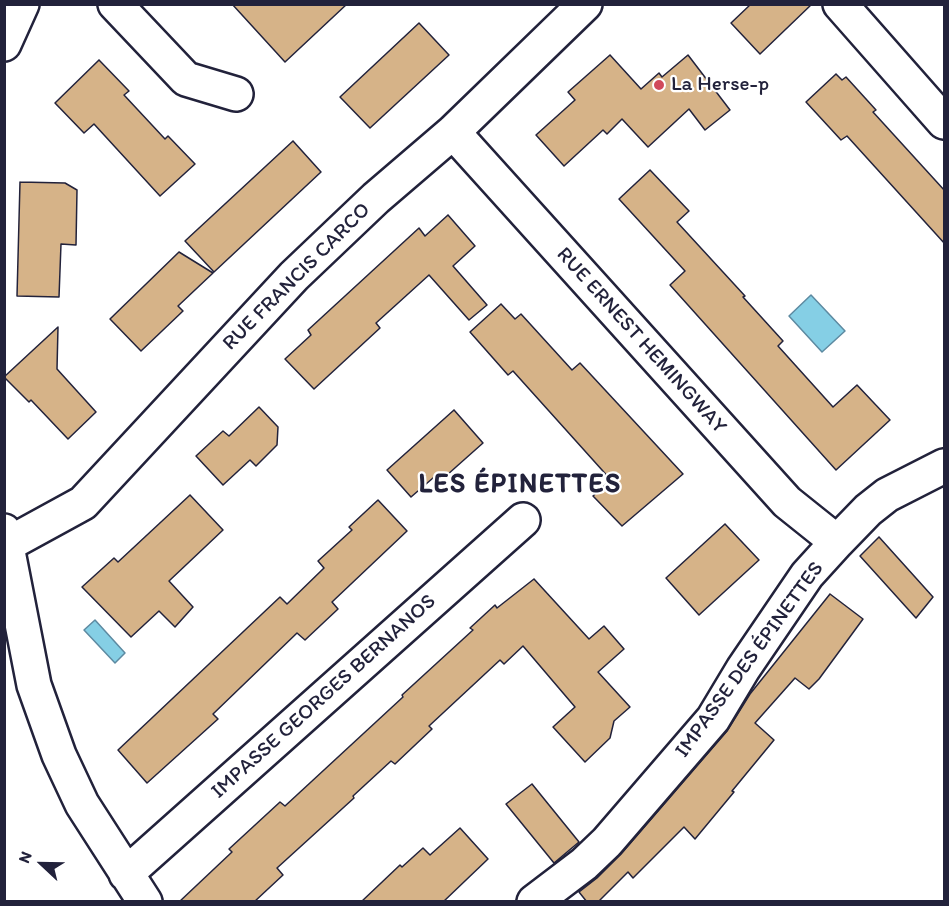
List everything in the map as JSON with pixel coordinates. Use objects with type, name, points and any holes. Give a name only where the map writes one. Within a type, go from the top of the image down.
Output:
[{"type":"street","points":[[4,44],[22,4]]},
{"type":"street","points":[[115,4],[186,79],[236,94]]},
{"type":"street","name":"RUE FRANCIS CARCO","points":[[6,538],[83,503],[294,276],[376,198],[453,132],[585,4]]},
{"type":"street","points":[[840,4],[945,122]]},
{"type":"street","name":"RUE ERNEST HEMINGWAY","points":[[453,132],[787,502],[837,542]]},
{"type":"street","name":"IMPASSE DES ÉPINETTES","points":[[534,902],[584,864],[607,842],[713,718],[743,669],[807,575],[837,542],[868,510],[887,495],[945,466]]},
{"type":"street","name":"IMPASSE GEORGES BERNANOS","points":[[126,874],[523,520]]},
{"type":"street","points":[[6,538],[34,685],[59,755],[82,804],[145,902]]},
{"type":"water","points":[[811,295],[845,331],[822,352],[789,316]]},
{"type":"water","points":[[95,620],[125,653],[115,663],[84,630]]},
{"type":"building","points":[[232,4],[347,4],[285,62]]},
{"type":"building","points":[[751,4],[812,4],[760,54],[731,23]]},
{"type":"building","points":[[419,23],[449,55],[370,128],[340,97]]},
{"type":"building","points":[[610,55],[641,89],[659,73],[662,77],[688,55],[730,110],[705,130],[689,109],[648,147],[622,119],[607,134],[603,130],[564,166],[536,135],[575,100],[568,92]]},
{"type":"building","points":[[99,60],[129,91],[124,95],[165,139],[168,136],[195,164],[160,196],[94,124],[84,133],[55,103]]},
{"type":"building","points":[[836,74],[842,80],[846,77],[876,110],[873,112],[945,191],[945,244],[847,136],[841,140],[806,102]]},
{"type":"building","points":[[293,141],[321,172],[214,272],[185,241]]},
{"type":"building","points":[[650,170],[689,211],[677,222],[783,341],[778,346],[833,407],[857,385],[890,420],[836,470],[670,285],[685,271],[619,199]]},
{"type":"building","points":[[20,182],[65,183],[77,190],[76,245],[61,244],[59,297],[17,296]]},
{"type":"building","points":[[448,215],[475,246],[453,266],[487,305],[469,320],[429,275],[376,323],[380,328],[314,389],[285,359],[311,335],[308,330],[419,228],[425,236]]},
{"type":"building","points":[[179,252],[213,273],[178,306],[183,311],[141,351],[110,319]]},
{"type":"building","points":[[501,304],[515,319],[521,314],[572,370],[580,363],[683,474],[622,526],[593,496],[611,480],[513,371],[508,375],[470,332]]},
{"type":"building","points":[[58,327],[57,369],[96,412],[68,439],[31,400],[29,402],[4,377]]},
{"type":"building","points":[[259,407],[278,427],[277,445],[256,466],[250,460],[223,485],[196,456],[223,431],[229,436]]},
{"type":"building","points":[[454,410],[483,443],[438,483],[433,478],[411,497],[387,470]]},
{"type":"building","points":[[190,495],[223,530],[169,581],[193,607],[175,627],[159,611],[131,637],[82,587],[114,558],[118,562]]},
{"type":"building","points":[[378,500],[407,531],[332,602],[338,609],[305,640],[297,633],[213,714],[218,719],[147,783],[118,750],[280,597],[287,604],[324,568],[318,561],[352,530],[349,527]]},
{"type":"building","points":[[725,524],[759,560],[699,615],[666,578]]},
{"type":"building","points":[[879,537],[933,597],[916,618],[860,556]]},
{"type":"building","points":[[534,579],[589,639],[604,626],[624,649],[598,672],[630,707],[614,721],[610,738],[585,762],[553,727],[575,707],[523,646],[504,664],[500,660],[429,726],[432,729],[395,764],[391,761],[277,868],[283,875],[254,902],[179,902],[232,852],[229,849],[280,802],[285,806],[473,630],[470,628],[495,605],[497,608]]},
{"type":"building","points":[[830,594],[863,619],[819,679],[809,689],[795,678],[755,723],[774,740],[732,791],[734,792],[695,839],[684,827],[633,878],[628,872],[598,902],[587,902],[579,892],[621,854],[727,731],[750,694]]},
{"type":"building","points":[[532,784],[579,842],[554,863],[506,804]]},
{"type":"building","points":[[460,828],[488,859],[443,902],[361,902],[400,865],[402,867],[423,848],[430,855]]},
{"type":"place","name":"La Herse-p","points":[[659,85]]},
{"type":"district","name":"LES ÉPINETTES","points":[[520,485]]}]
